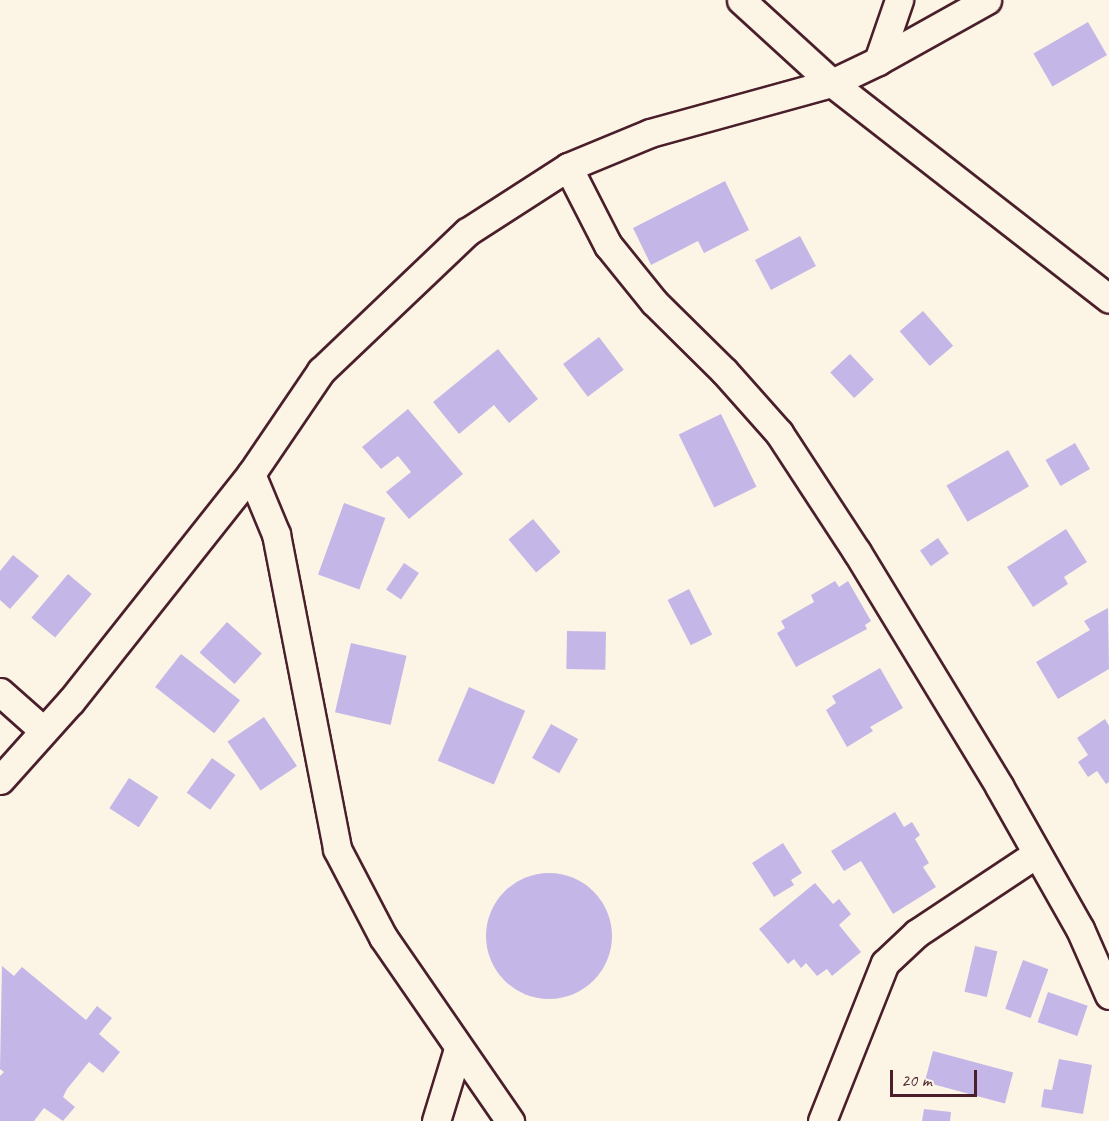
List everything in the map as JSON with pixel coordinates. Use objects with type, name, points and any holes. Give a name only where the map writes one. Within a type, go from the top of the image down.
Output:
[{"type":"street","points":[[741,0],[832,83],[1109,299]]},
{"type":"street","points":[[878,61],[899,0]]},
{"type":"street","points":[[0,780],[44,730],[251,474],[321,371],[396,296],[467,232],[568,167],[650,133],[832,83],[878,61],[987,0]]},
{"type":"street","points":[[568,167],[608,245],[654,302],[724,371],[779,433],[857,552],[1080,929],[1109,995]]},
{"type":"street","points":[[251,474],[276,534],[337,849],[383,937],[458,1049],[510,1121]]},
{"type":"street","points":[[0,692],[44,730]]},
{"type":"street","points":[[822,1121],[885,963],[917,933],[1036,854]]},
{"type":"street","points":[[436,1121],[458,1049]]},
{"type":"building","points":[[1088,22],[1107,55],[1052,86],[1033,54]]},
{"type":"building","points":[[725,181],[749,230],[704,253],[698,241],[651,265],[633,228]]},
{"type":"building","points":[[800,236],[816,266],[771,290],[755,260]]},
{"type":"building","points":[[923,311],[953,346],[930,366],[900,331]]},
{"type":"building","points":[[599,337],[624,370],[588,397],[563,364]]},
{"type":"building","points":[[498,349],[538,399],[509,423],[494,405],[459,434],[433,402]]},
{"type":"building","points":[[850,354],[874,380],[854,398],[830,372]]},
{"type":"building","points":[[408,409],[463,474],[409,519],[386,492],[411,472],[398,456],[381,469],[362,447]]},
{"type":"building","points":[[721,414],[757,487],[714,507],[679,435]]},
{"type":"building","points":[[1075,443],[1090,469],[1061,486],[1046,460]]},
{"type":"building","points":[[1008,450],[1029,486],[968,522],[947,486]]},
{"type":"building","points":[[344,503],[385,518],[359,589],[318,574]]},
{"type":"building","points":[[533,519],[561,552],[536,573],[508,540]]},
{"type":"building","points":[[1066,529],[1087,562],[1064,577],[1068,584],[1033,607],[1007,567]]},
{"type":"building","points":[[938,538],[949,554],[931,566],[920,551]]},
{"type":"building","points":[[13,555],[39,576],[10,609],[0,600],[0,571]]},
{"type":"building","points":[[404,563],[419,573],[401,600],[386,590]]},
{"type":"building","points":[[68,574],[92,594],[55,638],[31,618]]},
{"type":"building","points":[[835,581],[839,587],[848,581],[871,621],[865,625],[867,629],[796,667],[777,633],[785,628],[781,621],[814,602],[811,595]]},
{"type":"building","points":[[689,589],[712,634],[691,645],[668,600]]},
{"type":"building","points":[[1108,608],[1109,669],[1058,699],[1036,662],[1090,630],[1084,621]]},
{"type":"building","points":[[227,622],[262,653],[234,684],[200,652]]},
{"type":"building","points":[[567,631],[606,632],[605,670],[566,669]]},
{"type":"building","points":[[351,643],[407,656],[391,725],[335,712]]},
{"type":"building","points":[[181,654],[240,700],[214,733],[155,687]]},
{"type":"building","points":[[880,668],[903,708],[870,727],[873,731],[847,747],[826,710],[836,703],[832,696]]},
{"type":"building","points":[[469,687],[525,711],[494,784],[438,761]]},
{"type":"building","points":[[264,717],[297,766],[261,791],[228,742]]},
{"type":"building","points":[[1105,719],[1109,726],[1109,782],[1106,784],[1097,771],[1088,777],[1078,762],[1088,755],[1077,738]]},
{"type":"building","points":[[551,724],[578,739],[559,773],[532,758]]},
{"type":"building","points":[[212,758],[235,775],[210,810],[187,793]]},
{"type":"building","points":[[129,778],[158,797],[139,827],[109,808]]},
{"type":"building","points":[[895,812],[904,827],[912,822],[920,835],[915,839],[929,863],[923,867],[936,887],[893,914],[861,861],[844,871],[831,851]]},
{"type":"building","points":[[783,843],[802,873],[791,880],[794,885],[774,897],[752,863]]},
{"type":"building","points":[[549,873],[573,878],[593,892],[607,912],[612,936],[607,960],[593,980],[573,994],[549,999],[525,994],[505,980],[491,960],[486,936],[491,912],[505,892],[525,878]]},
{"type":"building","points":[[815,883],[833,904],[839,899],[851,914],[839,925],[861,952],[832,976],[827,969],[817,976],[806,963],[801,968],[794,959],[788,964],[759,929]]},
{"type":"building","points":[[975,946],[997,951],[987,997],[964,992]]},
{"type":"building","points":[[1023,960],[1048,969],[1031,1018],[1005,1009]]},
{"type":"building","points":[[2,966],[14,976],[22,967],[86,1020],[97,1006],[112,1018],[99,1034],[120,1052],[103,1073],[89,1062],[63,1097],[75,1107],[63,1121],[44,1108],[34,1121],[0,1121],[0,1076],[4,1072],[0,1069]]},
{"type":"building","points":[[1048,992],[1088,1006],[1077,1036],[1038,1022]]},
{"type":"building","points":[[933,1051],[1013,1072],[1005,1103],[925,1082]]},
{"type":"building","points":[[1059,1059],[1092,1065],[1083,1114],[1041,1107],[1044,1089],[1052,1090]]},
{"type":"building","points":[[924,1109],[951,1112],[950,1121],[922,1121]]}]
